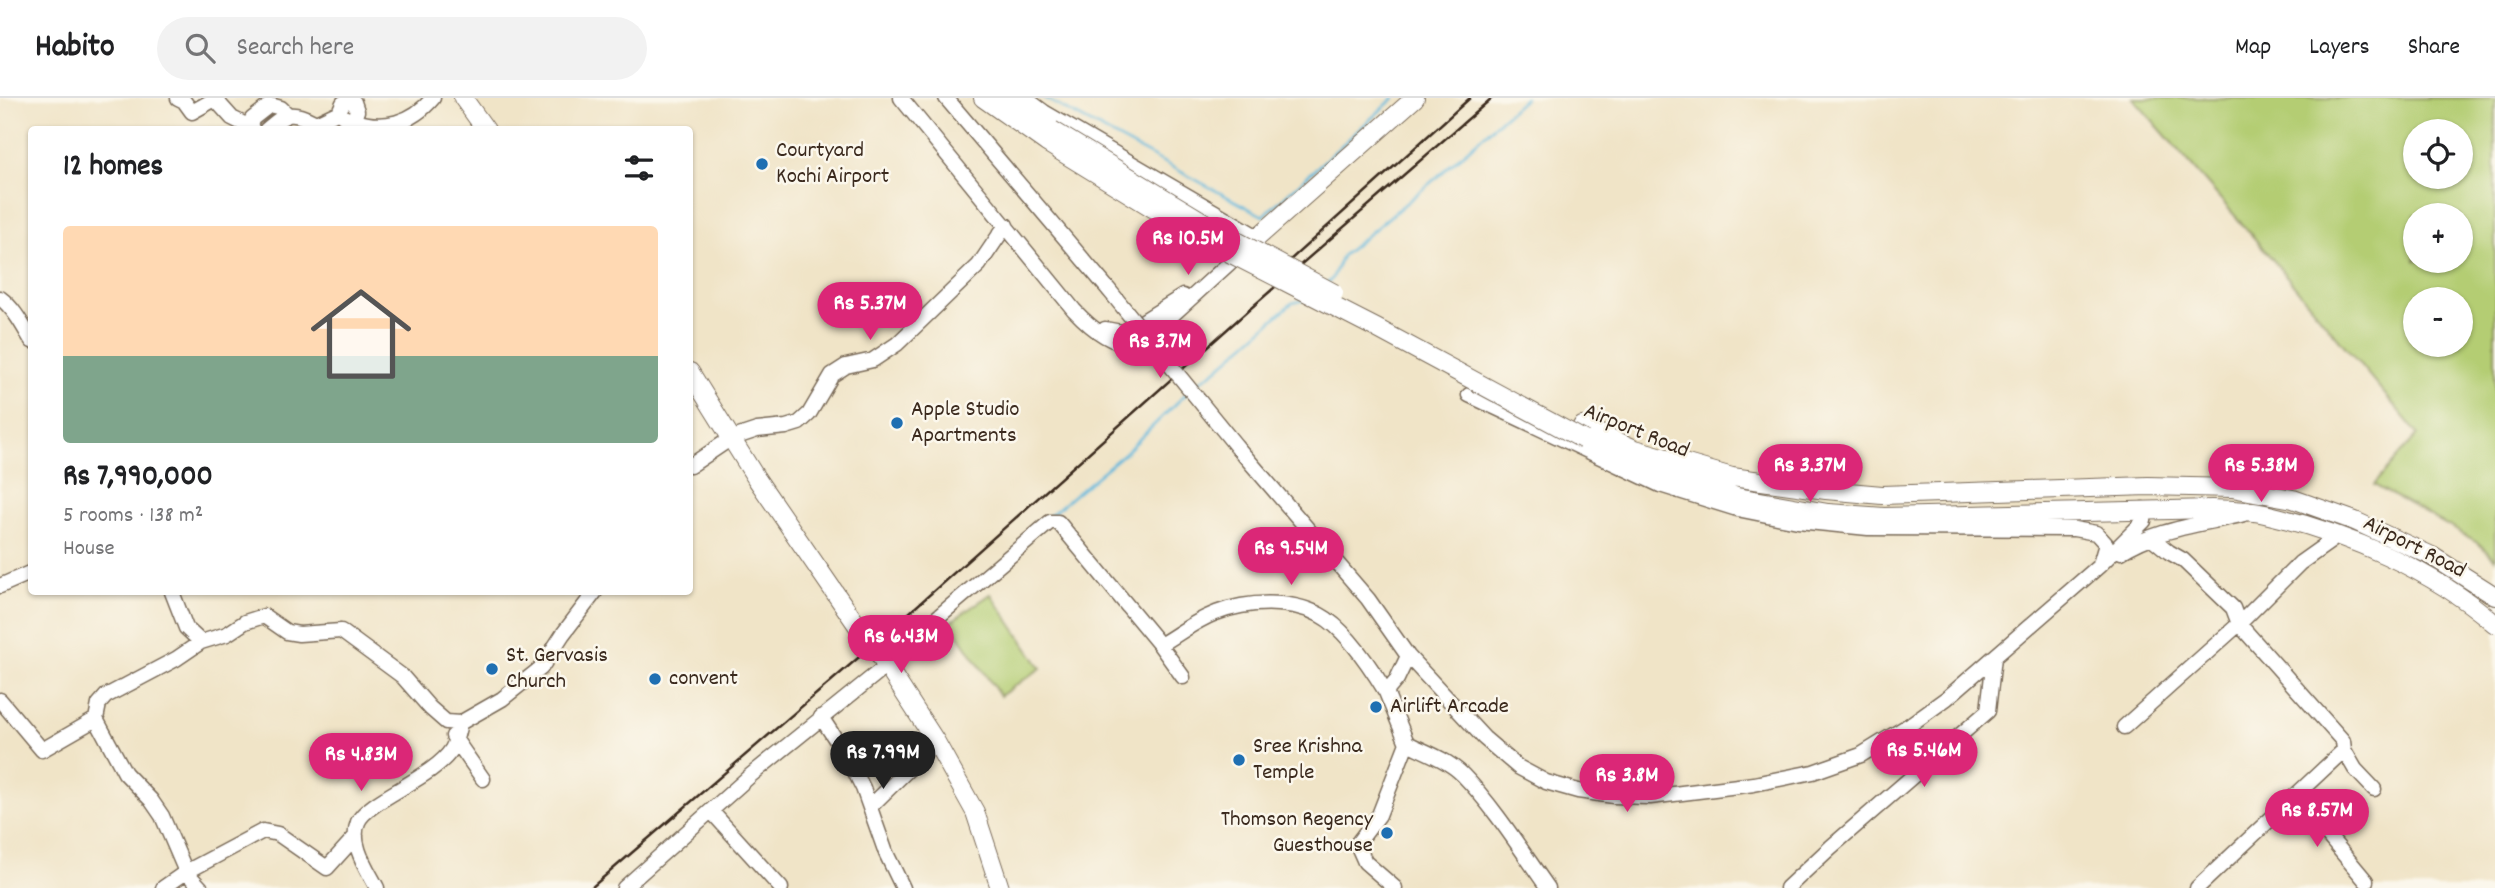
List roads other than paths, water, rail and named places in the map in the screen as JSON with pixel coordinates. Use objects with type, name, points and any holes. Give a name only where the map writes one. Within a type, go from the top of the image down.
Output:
[{"type":"main road","points":[[463,98],[483,126]]},
{"type":"main road","name":"Airport Road","points":[[983,98],[1047,143],[1208,242],[1583,433],[1732,477],[1882,495],[2148,486],[2232,488],[2256,492],[2293,499],[2356,521],[2432,556],[2495,596]]},
{"type":"main road","name":"Airport Road","points":[[1005,98],[1052,131],[1220,233],[1631,461],[1737,496],[1828,513],[1884,517],[2212,509],[2263,514],[2338,537],[2430,578],[2495,624]]},
{"type":"main road","points":[[1250,233],[1415,98]]},
{"type":"main road","points":[[693,376],[730,439],[936,742],[975,812],[1000,888]]},
{"type":"street","points":[[178,98],[184,101],[191,113],[215,99],[232,118],[248,126]]},
{"type":"street","points":[[271,126],[287,114],[293,113],[316,123],[339,111],[344,118],[371,126],[396,123],[426,106],[430,98]]},
{"type":"street","points":[[901,98],[1090,327],[1107,337],[1132,345],[1140,343],[1157,332],[1177,306],[1250,233],[1025,98]]},
{"type":"street","points":[[946,98],[1109,290],[1237,447],[1368,598],[1408,656],[1484,738],[1518,767],[1546,782],[1578,791],[1650,797],[1754,784],[1813,772],[1861,755],[1947,698],[2099,566],[2144,521],[2143,509]]},
{"type":"street","points":[[252,126],[252,118],[270,105],[281,108],[287,114]]},
{"type":"street","points":[[693,464],[730,439],[757,430],[799,423],[809,414],[837,370],[873,360],[897,344],[979,265],[1006,225]]},
{"type":"street","points":[[0,298],[6,302],[28,334]]},
{"type":"street","points":[[1090,327],[1121,332],[1177,306]]},
{"type":"street","points":[[1469,395],[1660,485],[1737,509],[1798,521],[1868,528],[2074,529],[2095,533],[2106,544],[2099,566]]},
{"type":"street","points":[[2099,566],[2134,544],[2165,531],[2250,512],[2256,492]]},
{"type":"street","points":[[2224,519],[2296,523]]},
{"type":"street","points":[[624,888],[821,716],[886,666],[939,616],[1050,522],[1058,522],[1092,561],[1183,677]]},
{"type":"street","points":[[2124,727],[2239,624],[2300,563],[2338,537]]},
{"type":"street","points":[[2152,538],[2183,560],[2233,608],[2239,624],[2343,741],[2344,750],[2355,769],[2374,789]]},
{"type":"street","points":[[0,586],[28,574]]},
{"type":"street","points":[[173,595],[186,628],[201,642]]},
{"type":"street","points":[[453,723],[502,699],[541,668],[593,595]]},
{"type":"street","points":[[1160,645],[1216,613],[1254,604],[1289,605],[1321,615],[1371,667],[1386,692],[1407,743],[1462,774],[1548,888]]},
{"type":"street","points":[[201,888],[186,872],[162,816],[125,773],[96,719],[99,704],[106,696],[176,659],[201,642],[227,634],[245,622],[264,616],[286,632],[299,634],[341,631],[402,676],[430,708],[453,723],[455,739],[452,749],[426,774],[372,807],[358,821],[358,852],[377,888]]},
{"type":"street","points":[[1386,692],[1397,680],[1408,656]]},
{"type":"street","points":[[1787,888],[1830,847],[1988,711],[1994,657]]},
{"type":"street","points":[[0,700],[42,750],[96,719]]},
{"type":"street","points":[[821,716],[848,758],[871,806],[886,853],[903,888]]},
{"type":"street","points":[[455,739],[483,779]]},
{"type":"street","points":[[871,806],[936,742]]},
{"type":"street","points":[[1395,888],[1364,862],[1357,844],[1379,815],[1407,743]]},
{"type":"street","points":[[2197,888],[2344,750]]},
{"type":"street","points":[[2295,796],[2366,881]]},
{"type":"street","points":[[711,811],[781,888]]},
{"type":"street","points":[[163,888],[186,872],[263,831],[278,834],[327,869],[356,836]]},
{"type":"waterway","points":[[1044,98],[1263,216],[1394,98]]},
{"type":"waterway","points":[[1327,283],[1332,279],[1342,256],[1435,179],[1525,98]]},
{"type":"waterway","points":[[1195,385],[1216,370],[1292,303],[1305,300]]},
{"type":"waterway","points":[[1049,516],[1125,453],[1188,392]]},
{"type":"railway","points":[[1269,279],[1470,98]]},
{"type":"railway","points":[[591,888],[872,646],[1251,308],[1492,98]]},
{"type":"place","name":"Courtyard Kochi Airport","points":[[762,164]]},
{"type":"place","name":"Apple Studio Apartments","points":[[897,423]]},
{"type":"place","name":"St. Gervasis Church","points":[[492,669]]},
{"type":"place","name":"convent","points":[[655,679]]},
{"type":"place","name":"Airlift Arcade","points":[[1376,707]]},
{"type":"place","name":"Sree Krishna Temple","points":[[1239,760]]},
{"type":"place","name":"Thomson Regency Guesthouse","points":[[1387,833]]}]
